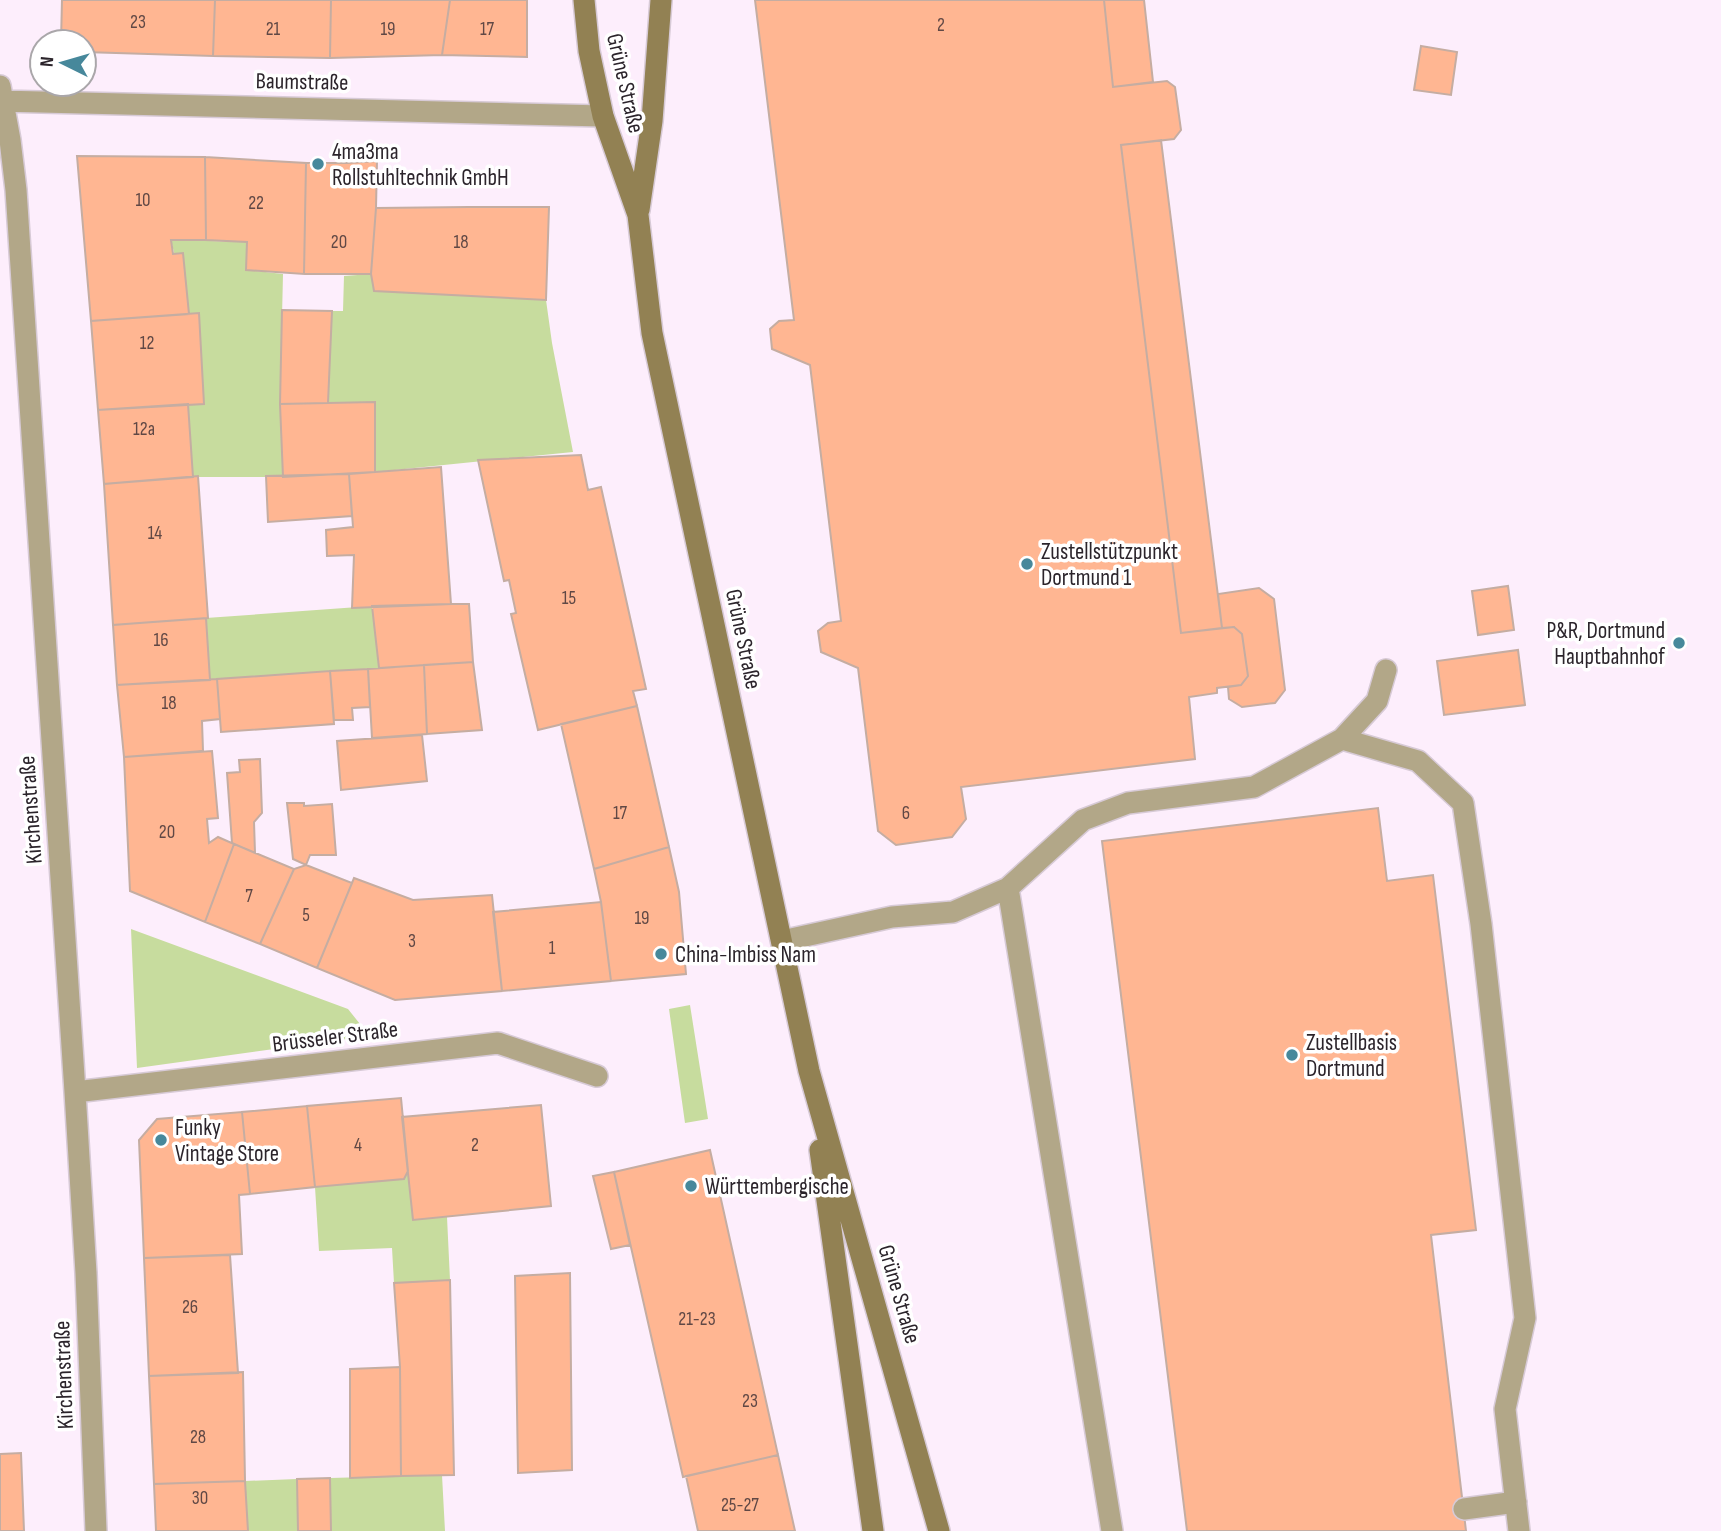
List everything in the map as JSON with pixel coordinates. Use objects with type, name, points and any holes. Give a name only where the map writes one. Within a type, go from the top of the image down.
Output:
[{"type":"main road","name":"Grüne Straße","points":[[584,0],[589,51],[603,116],[638,215],[654,346],[809,1072],[873,1531]]},
{"type":"main road","name":"Grüne Straße","points":[[638,215],[652,121],[661,0]]},
{"type":"main road","name":"Grüne Straße","points":[[809,1072],[939,1531]]},
{"type":"street","name":"Baumstraße","points":[[1,96],[603,116]]},
{"type":"street","name":"Kirchenstraße","points":[[1,96],[16,190],[86,1273],[96,1531]]},
{"type":"street","points":[[782,941],[892,916],[953,912],[1008,888],[1083,820],[1128,803],[1254,787],[1342,739],[1377,702],[1386,670]]},
{"type":"street","points":[[1342,739],[1418,761],[1463,803],[1481,924],[1525,1318],[1505,1409],[1519,1531]]},
{"type":"street","points":[[1008,888],[1112,1531]]},
{"type":"street","name":"Brüsseler Straße","points":[[75,1093],[498,1043],[597,1076]]},
{"type":"street","points":[[1464,1509],[1516,1502]]},
{"type":"green space","points":[[171,240],[247,242],[246,270],[283,274],[280,404],[283,477],[193,477],[188,404],[204,403],[199,314],[189,314]]},
{"type":"green space","points":[[371,274],[374,291],[546,300],[573,452],[375,472],[375,402],[328,403],[332,311],[343,311],[344,276]]},
{"type":"green space","points":[[372,606],[379,668],[210,680],[206,618]]},
{"type":"green space","points":[[131,929],[348,1009],[360,1024],[354,1038],[137,1068]]},
{"type":"green space","points":[[690,1005],[708,1119],[685,1123],[669,1009]]},
{"type":"green space","points":[[408,1171],[413,1219],[447,1217],[450,1280],[394,1283],[392,1248],[319,1251],[315,1187],[404,1179]]},
{"type":"green space","points":[[442,1475],[445,1531],[331,1531],[330,1478]]},
{"type":"green space","points":[[297,1479],[298,1531],[248,1531],[245,1481]]},
{"type":"building","points":[[62,0],[215,0],[213,56],[98,52],[98,28],[61,28]]},
{"type":"building","points":[[215,0],[331,0],[330,58],[213,56]]},
{"type":"building","points":[[331,0],[450,0],[442,55],[330,58]]},
{"type":"building","points":[[450,0],[527,0],[527,57],[442,55]]},
{"type":"building","points":[[755,0],[1104,0],[1113,87],[1167,81],[1175,87],[1181,130],[1174,139],[1121,145],[1181,633],[1234,627],[1242,634],[1248,676],[1241,685],[1217,688],[1217,693],[1189,697],[1195,759],[961,787],[966,819],[952,837],[896,845],[878,831],[858,668],[821,652],[818,631],[828,623],[841,621],[810,365],[772,349],[770,329],[779,321],[794,320]]},
{"type":"building","points":[[1104,0],[1144,0],[1153,82],[1113,87]]},
{"type":"building","points":[[1421,46],[1457,52],[1451,95],[1414,90]]},
{"type":"building","points":[[1161,140],[1222,628],[1181,633],[1121,145]]},
{"type":"building","points":[[77,156],[205,157],[206,240],[171,240],[173,254],[183,253],[189,314],[91,321]]},
{"type":"building","points":[[205,157],[306,163],[304,274],[246,270],[247,242],[206,240]]},
{"type":"building","points":[[377,161],[371,274],[304,274],[306,163]]},
{"type":"building","points":[[549,207],[546,300],[374,291],[371,274],[376,208]]},
{"type":"building","points":[[282,310],[332,311],[328,403],[280,404]]},
{"type":"building","points":[[199,313],[204,404],[98,410],[91,321]]},
{"type":"building","points":[[375,402],[375,472],[283,477],[280,404]]},
{"type":"building","points":[[188,404],[193,477],[104,484],[98,410]]},
{"type":"building","points":[[581,455],[588,490],[601,487],[646,689],[633,691],[637,706],[538,730],[511,614],[516,613],[509,580],[504,581],[478,460]]},
{"type":"building","points":[[441,467],[451,604],[352,608],[354,555],[327,556],[326,530],[353,527],[349,474]]},
{"type":"building","points":[[349,474],[352,516],[268,522],[266,476]]},
{"type":"building","points":[[198,476],[208,618],[113,625],[104,484]]},
{"type":"building","points":[[1508,586],[1514,630],[1478,635],[1472,591]]},
{"type":"building","points":[[1259,588],[1274,599],[1285,690],[1275,703],[1242,707],[1229,699],[1228,687],[1241,685],[1248,676],[1242,634],[1234,627],[1222,628],[1218,594]]},
{"type":"building","points":[[469,604],[473,662],[379,668],[372,606]]},
{"type":"building","points":[[206,618],[210,680],[117,685],[113,625]]},
{"type":"building","points":[[1518,650],[1525,705],[1444,715],[1437,661]]},
{"type":"building","points":[[473,662],[482,730],[427,734],[424,665]]},
{"type":"building","points":[[424,665],[427,734],[372,738],[368,669]]},
{"type":"building","points":[[368,669],[370,707],[352,708],[353,720],[334,720],[330,671]]},
{"type":"building","points":[[330,671],[334,724],[221,732],[217,679]]},
{"type":"building","points":[[217,679],[220,719],[202,721],[203,751],[124,757],[117,685]]},
{"type":"building","points":[[637,706],[669,847],[594,869],[561,724]]},
{"type":"building","points":[[422,735],[427,781],[341,790],[337,741]]},
{"type":"building","points":[[212,751],[218,818],[207,819],[209,843],[218,837],[234,844],[205,922],[130,891],[124,757]]},
{"type":"building","points":[[260,759],[262,813],[254,822],[255,853],[232,843],[227,773],[240,772],[239,760]]},
{"type":"building","points":[[287,803],[304,803],[304,806],[332,804],[336,855],[310,855],[306,865],[293,859]]},
{"type":"building","name":"Zustellbasis Dortmund","points":[[1378,808],[1387,881],[1433,875],[1476,1230],[1431,1235],[1466,1531],[1187,1531],[1102,841]]},
{"type":"building","points":[[234,844],[294,869],[260,944],[205,922]]},
{"type":"building","points":[[669,847],[679,892],[686,974],[611,981],[594,869]]},
{"type":"building","points":[[306,865],[352,883],[317,968],[260,944],[294,869]]},
{"type":"building","points":[[354,878],[413,900],[492,895],[502,991],[395,1000],[317,968]]},
{"type":"building","points":[[601,902],[611,981],[502,991],[493,912]]},
{"type":"building","points":[[401,1098],[408,1171],[404,1179],[315,1187],[307,1106]]},
{"type":"building","points":[[541,1105],[551,1206],[413,1220],[402,1117]]},
{"type":"building","points":[[307,1106],[315,1187],[250,1194],[242,1112]]},
{"type":"building","points":[[242,1112],[250,1194],[239,1195],[242,1254],[144,1258],[139,1140],[157,1119]]},
{"type":"building","points":[[710,1150],[778,1455],[683,1477],[614,1172]]},
{"type":"building","points":[[614,1172],[630,1245],[611,1249],[593,1176]]},
{"type":"building","points":[[230,1255],[238,1373],[149,1376],[144,1258]]},
{"type":"building","points":[[570,1273],[572,1470],[518,1473],[515,1276]]},
{"type":"building","points":[[450,1280],[454,1475],[401,1476],[400,1367],[394,1283]]},
{"type":"building","points":[[400,1367],[401,1476],[350,1478],[350,1369]]},
{"type":"building","points":[[243,1372],[245,1481],[154,1484],[149,1376]]},
{"type":"building","points":[[21,1453],[24,1531],[0,1531],[0,1454]]},
{"type":"building","points":[[778,1455],[795,1531],[698,1531],[686,1476]]},
{"type":"building","points":[[330,1478],[331,1531],[298,1531],[297,1479]]},
{"type":"building","points":[[245,1481],[248,1531],[156,1531],[154,1484]]},
{"type":"place","name":"4ma3ma Rollstuhltechnik GmbH","points":[[318,164]]},
{"type":"place","name":"Zustellstützpunkt Dortmund 1","points":[[1027,564]]},
{"type":"place","name":"P&R, Dortmund Hauptbahnhof","points":[[1679,643]]},
{"type":"place","name":"China-Imbiss Nam","points":[[661,954]]},
{"type":"place","name":"Zustellbasis Dortmund","points":[[1292,1055]]},
{"type":"place","name":"Funky Vintage Store","points":[[161,1140]]},
{"type":"place","name":"Württembergische","points":[[691,1186]]}]
